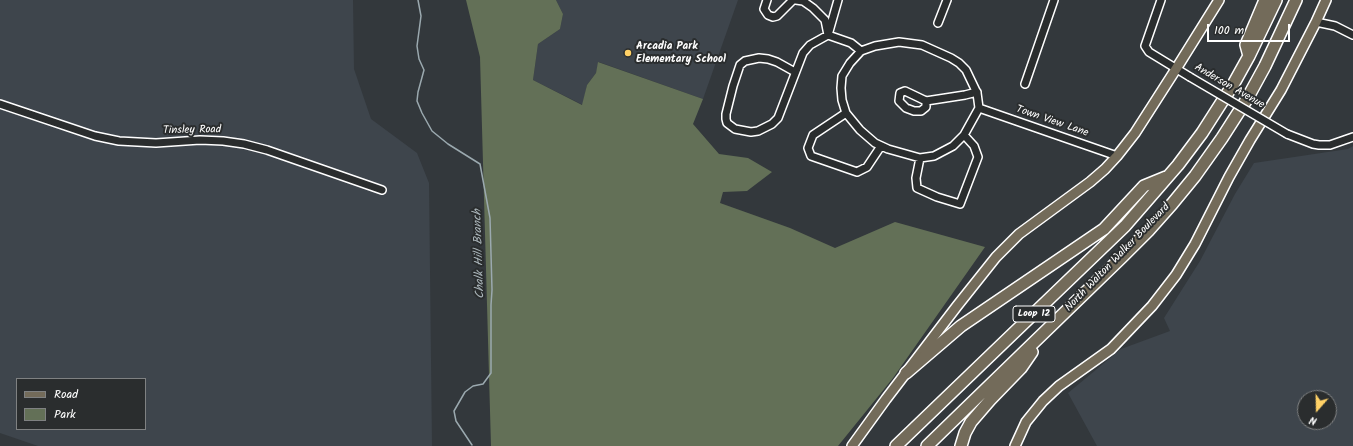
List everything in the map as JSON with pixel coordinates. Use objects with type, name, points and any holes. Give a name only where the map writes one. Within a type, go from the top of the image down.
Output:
[{"type":"highway","points":[[1249,56],[1246,45],[1265,0]]},
{"type":"highway","name":"North Walton Walker Boulevard","points":[[896,446],[1125,226],[1178,165],[1202,133],[1234,83],[1276,0]]},
{"type":"highway","name":"North Walton Walker Boulevard","points":[[927,446],[1043,335],[1148,231],[1195,176],[1247,99],[1265,66],[1296,0]]},
{"type":"highway","points":[[906,373],[961,326],[1104,228],[1144,186],[1168,176]]},
{"type":"highway","points":[[961,446],[965,433],[971,422],[1021,368],[1043,335]]},
{"type":"main road","points":[[852,446],[906,373],[996,257],[1019,234],[1090,182],[1117,156],[1135,133],[1219,0]]},
{"type":"main road","points":[[1015,446],[1026,422],[1043,401],[1058,386],[1111,350],[1152,306],[1176,275],[1195,244],[1229,177],[1250,140],[1281,90],[1326,0]]},
{"type":"street","points":[[766,0],[764,9],[765,12],[773,17],[777,16],[793,0]]},
{"type":"street","points":[[796,0],[803,1],[813,8],[825,20],[828,35]]},
{"type":"street","points":[[795,72],[777,62],[768,59],[760,58],[745,61],[740,65],[733,86],[726,114],[726,120],[728,123],[735,129],[751,132],[763,129],[772,124],[778,118],[803,53],[810,45],[828,35],[838,0]]},
{"type":"street","points":[[938,23],[947,0]]},
{"type":"street","points":[[1024,84],[1054,0]]},
{"type":"street","name":"Anderson Avenue","points":[[1161,0],[1144,46],[1149,52],[1287,134],[1308,143],[1330,145],[1353,137]]},
{"type":"street","points":[[1316,22],[1335,26],[1353,35]]},
{"type":"street","points":[[828,35],[851,43],[860,51]]},
{"type":"street","points":[[899,42],[922,45],[959,63],[966,70],[977,92],[979,108],[964,134],[953,146],[934,156],[920,158],[888,149],[867,137],[846,113],[842,100],[841,88],[842,76],[860,51],[875,46],[899,42]]},
{"type":"street","points":[[926,101],[977,92]]},
{"type":"street","name":"Tinsley Road","points":[[0,104],[95,136],[119,142],[156,143],[200,140],[244,144],[267,150],[382,190]]},
{"type":"street","name":"Town View Lane","points":[[979,108],[1117,156]]},
{"type":"street","points":[[846,113],[813,134],[808,148],[811,156],[857,172],[867,167],[881,146]]},
{"type":"street","points":[[920,158],[916,178],[917,188],[937,197],[960,204],[978,157],[974,146],[964,134]]},
{"type":"shaded area","points":[[0,0],[353,0],[354,69],[371,119],[417,153],[429,183],[432,446],[38,446],[0,433]]},
{"type":"shaded area","name":"Arcadia Park Elementary School","points":[[556,0],[738,0],[703,99],[599,62],[596,73],[587,85],[583,105],[533,80],[538,44],[560,29],[563,14]]},
{"type":"shaded area","points":[[1353,146],[1353,446],[1097,446],[1068,393],[1121,349],[1170,331],[1164,318],[1200,261],[1235,194],[1254,163],[1348,149]]},
{"type":"green space","points":[[466,0],[556,0],[563,14],[560,29],[538,44],[533,80],[582,105],[587,85],[596,73],[598,62],[703,99],[693,124],[719,154],[748,158],[772,172],[747,191],[723,192],[720,203],[790,228],[835,248],[895,222],[985,247],[893,378],[838,446],[491,446],[480,57]]},
{"type":"waterway","name":"Chalk Hill Branch","points":[[418,0],[421,16],[417,46],[419,59],[424,70],[417,101],[432,131],[448,144],[480,164],[490,218],[492,290],[491,373],[483,384],[473,386],[465,392],[454,411],[456,421],[472,445]]},
{"type":"place","name":"Arcadia Park Elementary School","points":[[628,53]]}]
